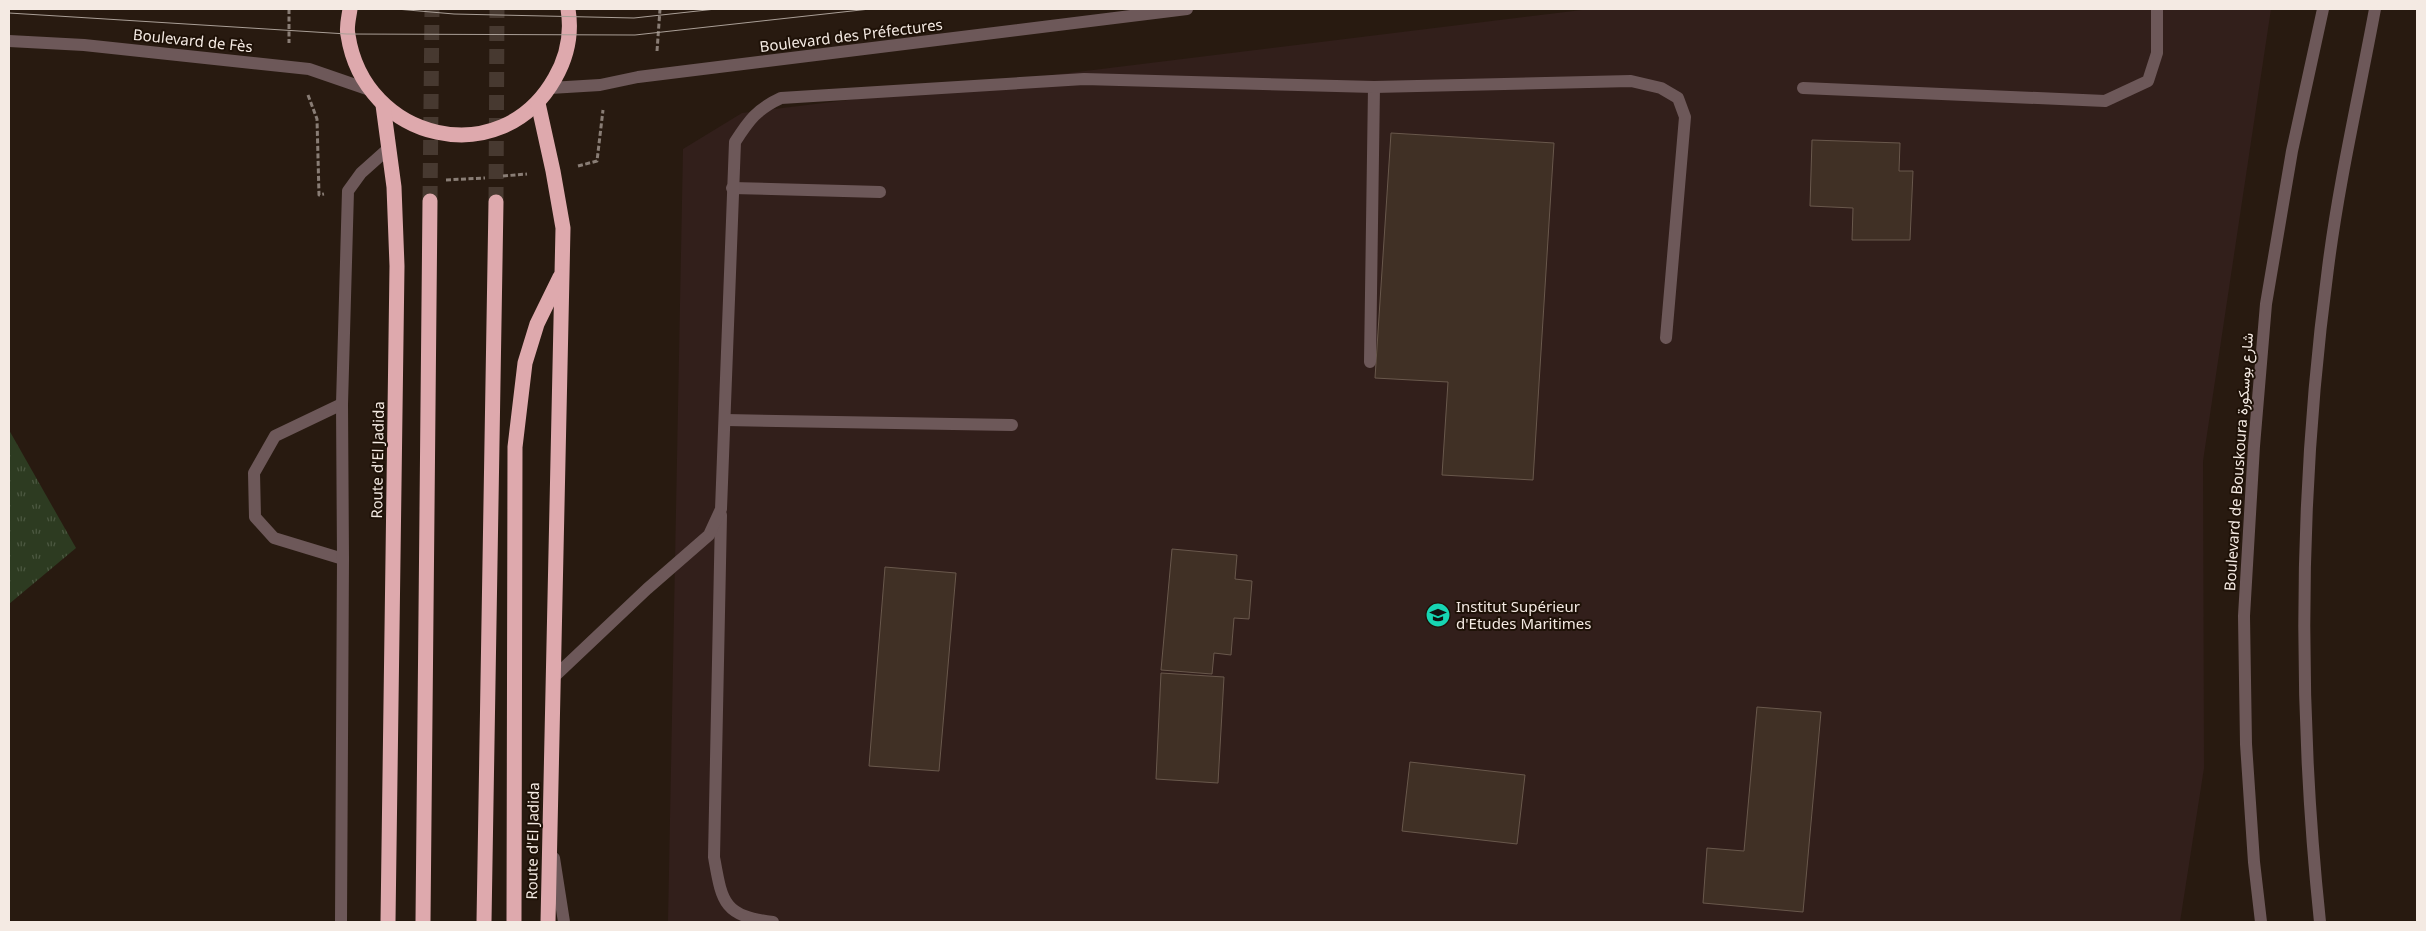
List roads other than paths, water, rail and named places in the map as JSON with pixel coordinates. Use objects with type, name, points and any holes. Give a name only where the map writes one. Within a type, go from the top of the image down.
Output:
[{"type":"highway","points":[[350,9],[347,34],[357,66],[370,90],[400,118],[419,128],[440,134],[461,136],[482,133],[502,126],[521,116],[538,103],[550,88],[562,66],[570,35],[568,9]]},
{"type":"highway","name":"Route d'El Jadida","points":[[538,103],[563,228],[548,922]]},
{"type":"highway","name":"Route d'El Jadida","points":[[384,105],[394,187],[397,266],[388,922]]},
{"type":"highway","points":[[424,922],[430,201]]},
{"type":"highway","points":[[484,922],[496,202]]},
{"type":"highway","points":[[514,922],[515,447],[525,363],[537,324],[563,272]]},
{"type":"street","name":"Boulevard des Préfectures","points":[[550,88],[600,85],[638,78],[1186,9]]},
{"type":"street","points":[[1803,88],[2105,101],[2148,81],[2157,53],[2157,9]]},
{"type":"street","name":"Boulevard de Bouskoura شارع بوسكورة","points":[[2261,922],[2254,862],[2246,744],[2244,616],[2254,446],[2266,304],[2292,151],[2323,9]]},
{"type":"street","points":[[2320,922],[2312,843],[2304,699],[2304,554],[2312,410],[2328,266],[2375,9]]},
{"type":"street","name":"Boulevard de Fès","points":[[9,41],[84,45],[309,69],[333,75],[370,90]]},
{"type":"street","points":[[773,922],[744,916],[727,907],[718,883],[714,857],[721,508],[726,420],[732,188],[735,142],[746,124],[761,108],[781,98],[1084,79],[1374,87],[1631,81],[1661,88],[1678,98],[1685,117],[1666,338]]},
{"type":"street","points":[[1370,362],[1374,87]]},
{"type":"street","points":[[342,922],[342,404],[348,190],[361,173],[389,148]]},
{"type":"street","points":[[732,188],[880,192]]},
{"type":"street","points":[[342,404],[275,436],[254,473],[255,517],[274,538],[343,559]]},
{"type":"street","points":[[726,420],[1012,425]]},
{"type":"street","points":[[554,676],[647,588],[709,535],[721,508]]},
{"type":"street","points":[[549,828],[564,922]]},
{"type":"tunnel","points":[[430,201],[432,9]]},
{"type":"tunnel","points":[[496,202],[497,9]]},
{"type":"tram line","points":[[396,9],[454,14],[634,18],[716,9]]},
{"type":"tram line","points":[[9,13],[347,34],[635,35],[870,9]]},
{"type":"place","name":"Institut Supérieur d'Etudes Maritimes","points":[[1438,615]]}]
